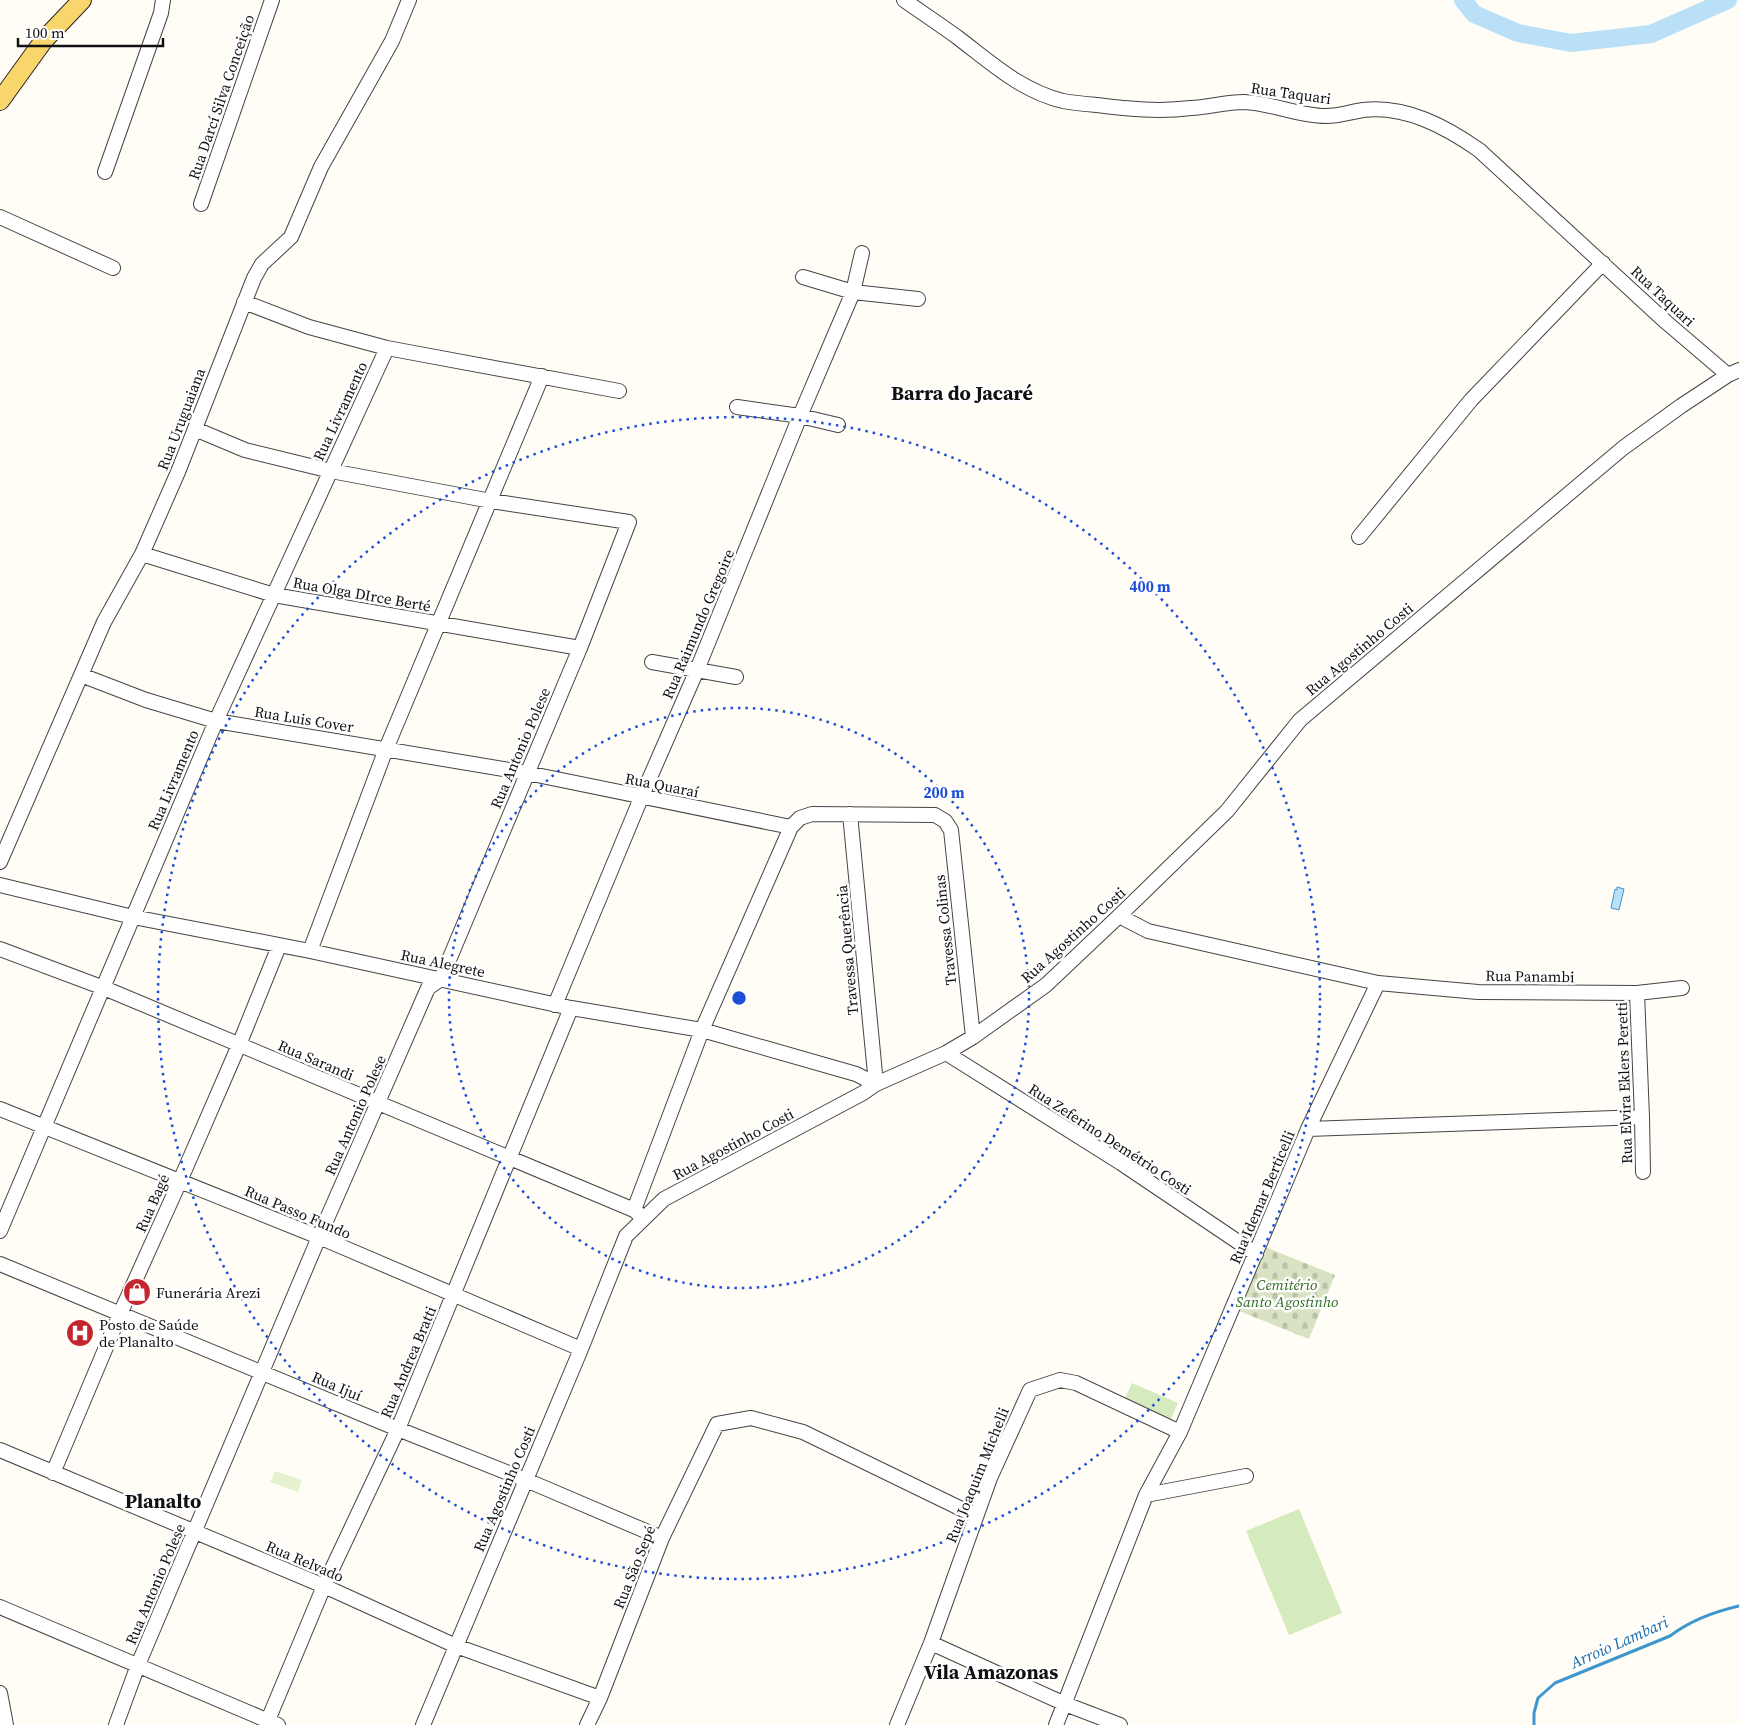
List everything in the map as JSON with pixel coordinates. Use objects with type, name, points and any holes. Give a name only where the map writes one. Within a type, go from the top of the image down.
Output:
[{"type":"main road","points":[[0,101],[44,40],[82,0]]},
{"type":"street","points":[[105,172],[161,13],[163,0]]},
{"type":"street","name":"Rua Darcí Silva Conceição","points":[[201,204],[272,0]]},
{"type":"street","name":"Rua Uruguaiana","points":[[0,862],[104,622],[142,554],[178,472],[244,302],[262,264],[291,237],[321,167],[392,41],[409,0]]},
{"type":"street","name":"Rua Taquari","points":[[904,0],[1012,79],[1037,92],[1064,101],[1148,111],[1192,108],[1231,102],[1256,103],[1311,115],[1326,116],[1341,116],[1363,110],[1387,110],[1436,124],[1479,150],[1666,322],[1734,373]]},
{"type":"street","points":[[0,217],[113,268]]},
{"type":"street","name":"Rua Raimundo Gregoire","points":[[555,1005],[641,798],[697,670],[800,416],[853,292],[862,253]]},
{"type":"street","points":[[1359,536],[1471,400],[1603,263]]},
{"type":"street","points":[[803,277],[853,292],[918,299]]},
{"type":"street","points":[[244,302],[309,326],[387,348],[619,391]]},
{"type":"street","name":"Rua Livramento","points":[[0,1231],[216,721],[387,348]]},
{"type":"street","name":"Rua Agostinho Costi","points":[[423,1725],[581,1349],[626,1236],[639,1214],[863,1093],[876,1084],[946,1053],[972,1037],[1046,984],[1227,812],[1300,720],[1623,448],[1681,406],[1734,373]]},
{"type":"street","points":[[310,951],[386,750],[542,376]]},
{"type":"street","points":[[737,407],[800,416],[838,425]]},
{"type":"street","points":[[195,429],[245,450],[331,471],[491,501]]},
{"type":"street","name":"Rua Antonio Polese","points":[[116,1725],[138,1665],[319,1238],[428,988],[441,979],[580,648],[629,522],[491,501]]},
{"type":"street","name":"Rua Olga DIrce Berté","points":[[142,554],[274,595],[580,648]]},
{"type":"street","points":[[652,662],[736,677]]},
{"type":"street","name":"Rua Luis Cover","points":[[81,675],[146,700],[216,721],[527,773]]},
{"type":"street","name":"Rua Quaraí","points":[[527,773],[641,798],[791,827]]},
{"type":"street","points":[[639,1214],[702,1030],[791,827],[800,818],[812,814],[850,814]]},
{"type":"street","name":"Travessa Colinas","points":[[850,814],[935,815],[945,820],[951,830],[972,1037]]},
{"type":"street","name":"Travessa Querência","points":[[850,814],[876,1084]]},
{"type":"street","name":"Rua Alegrete","points":[[0,885],[133,917],[310,951],[555,1005],[702,1030],[856,1074],[876,1084]]},
{"type":"street","name":"Rua Panambi","points":[[1119,916],[1148,931],[1378,983],[1478,992],[1637,993],[1682,988]]},
{"type":"street","name":"Rua Bagé","points":[[54,1472],[120,1314],[239,1045],[279,946]]},
{"type":"street","name":"Rua Sarandi","points":[[0,949],[104,988],[639,1214]]},
{"type":"street","name":"Rua Idemar Berticelli","points":[[1056,1725],[1146,1495],[1180,1432],[1308,1129],[1378,983]]},
{"type":"street","name":"Rua Elvira Eklers Peretti","points":[[1637,993],[1643,1172]]},
{"type":"street","name":"Rua Andrea Bratti","points":[[271,1724],[324,1586],[398,1429],[571,1008]]},
{"type":"street","name":"Rua Zeferino Demétrio Costi","points":[[946,1053],[1121,1163],[1256,1254]]},
{"type":"street","name":"Rua Passo Fundo","points":[[0,1109],[180,1180],[581,1349]]},
{"type":"street","points":[[1308,1129],[1642,1117]]},
{"type":"street","name":"Rua Ijuí","points":[[0,1264],[526,1480],[662,1538]]},
{"type":"street","name":"Rua Joaquim Michelli","points":[[897,1725],[931,1643],[990,1478],[1030,1390],[1060,1380],[1076,1383],[1180,1432]]},
{"type":"street","name":"Rua São Sepé","points":[[587,1725],[600,1698],[662,1538],[717,1424],[751,1418],[803,1432],[976,1516]]},
{"type":"street","name":"Rua Relvado","points":[[0,1450],[324,1586],[456,1646],[600,1698]]},
{"type":"street","points":[[1146,1495],[1246,1476]]},
{"type":"street","points":[[0,1607],[271,1724]]},
{"type":"street","points":[[931,1643],[1065,1704],[1120,1725]]},
{"type":"street","points":[[0,1693],[6,1725]]},
{"type":"green space","name":"Cemitério Santo Agostinho","points":[[1265,1247],[1335,1275],[1309,1339],[1239,1311]]},
{"type":"green space","points":[[1132,1383],[1178,1403],[1170,1421],[1124,1401]]},
{"type":"green space","points":[[275,1471],[302,1480],[298,1492],[270,1482]]},
{"type":"green space","points":[[1299,1509],[1342,1613],[1289,1635],[1246,1531]]},
{"type":"water","points":[[1617,887],[1624,889],[1619,910],[1611,908]]},
{"type":"waterway","points":[[1463,0],[1474,14],[1518,33],[1571,43],[1651,34],[1728,0]]},
{"type":"waterway","name":"Arroio Lambari","points":[[1534,1725],[1534,1713],[1538,1698],[1555,1683],[1670,1636],[1686,1625],[1703,1617],[1739,1606]]},
{"type":"place","name":"Funerária Arezi","points":[[137,1292]]},
{"type":"place","name":"Posto de Saúde de Planalto","points":[[80,1333]]},
{"type":"district","name":"Barra do Jacaré","points":[[962,393]]},
{"type":"district","name":"Planalto","points":[[163,1501]]},
{"type":"district","name":"Vila Amazonas","points":[[991,1672]]}]
